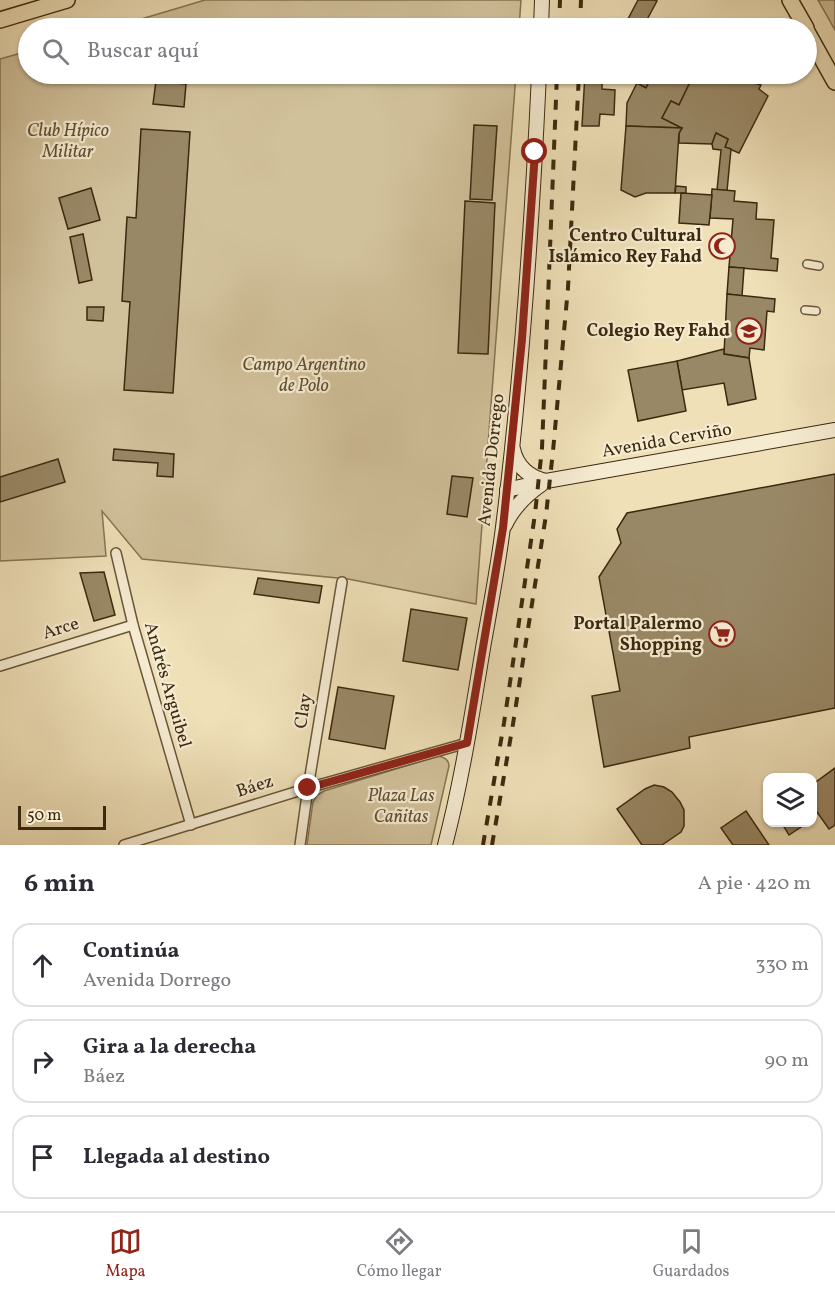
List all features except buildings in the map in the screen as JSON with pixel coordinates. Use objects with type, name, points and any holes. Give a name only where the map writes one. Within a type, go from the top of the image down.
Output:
[{"type":"main road","points":[[0,20],[38,4],[67,0]]},
{"type":"main road","points":[[541,18],[542,0]]},
{"type":"main road","points":[[790,0],[800,18]]},
{"type":"main road","points":[[817,49],[835,81]]},
{"type":"main road","name":"Avenida Dorrego","points":[[446,845],[467,743],[503,528],[522,339],[538,84]]},
{"type":"main road","name":"Avenida Cerviño","points":[[507,490],[835,430]]},
{"type":"main road","points":[[512,443],[521,467],[536,479],[546,482]]},
{"type":"main road","points":[[503,528],[523,499],[546,482]]},
{"type":"street","points":[[807,264],[819,266]]},
{"type":"street","points":[[805,310],[816,311]]},
{"type":"street","name":"Andrés Arguibel","points":[[116,553],[133,625],[191,825]]},
{"type":"street","name":"Clay","points":[[300,845],[342,582]]},
{"type":"street","name":"Arce","points":[[0,666],[133,625]]},
{"type":"street","name":"Báez","points":[[124,845],[308,788],[467,743]]},
{"type":"green space","points":[[205,0],[521,0],[520,18],[145,18]]},
{"type":"green space","points":[[818,0],[835,0],[835,30]]},
{"type":"green space","name":"Campo Argentino de Polo","points":[[18,54],[18,84],[515,84],[476,604],[348,579],[142,559],[102,511],[106,556],[0,561],[0,59]]},
{"type":"green space","name":"Plaza Las Cañitas","points":[[438,756],[446,759],[449,766],[431,845],[307,845],[313,802],[317,795]]},
{"type":"railway","points":[[559,18],[560,0]]},
{"type":"railway","points":[[580,18],[581,0]]},
{"type":"railway","points":[[483,845],[504,723],[535,514],[542,448],[557,84]]},
{"type":"railway","points":[[492,845],[546,515],[568,288],[578,84]]},
{"type":"place","name":"Centro Cultural Islámico Rey Fahd","points":[[722,246]]},
{"type":"place","name":"Colegio Rey Fahd","points":[[749,331]]},
{"type":"place","name":"Portal Palermo Shopping","points":[[722,634]]},
{"type":"route","points":[[308,788],[467,743],[503,528],[522,339],[535,152]]},
{"type":"park label","name":"Club Hípico Militar","points":[[68,141]]}]
